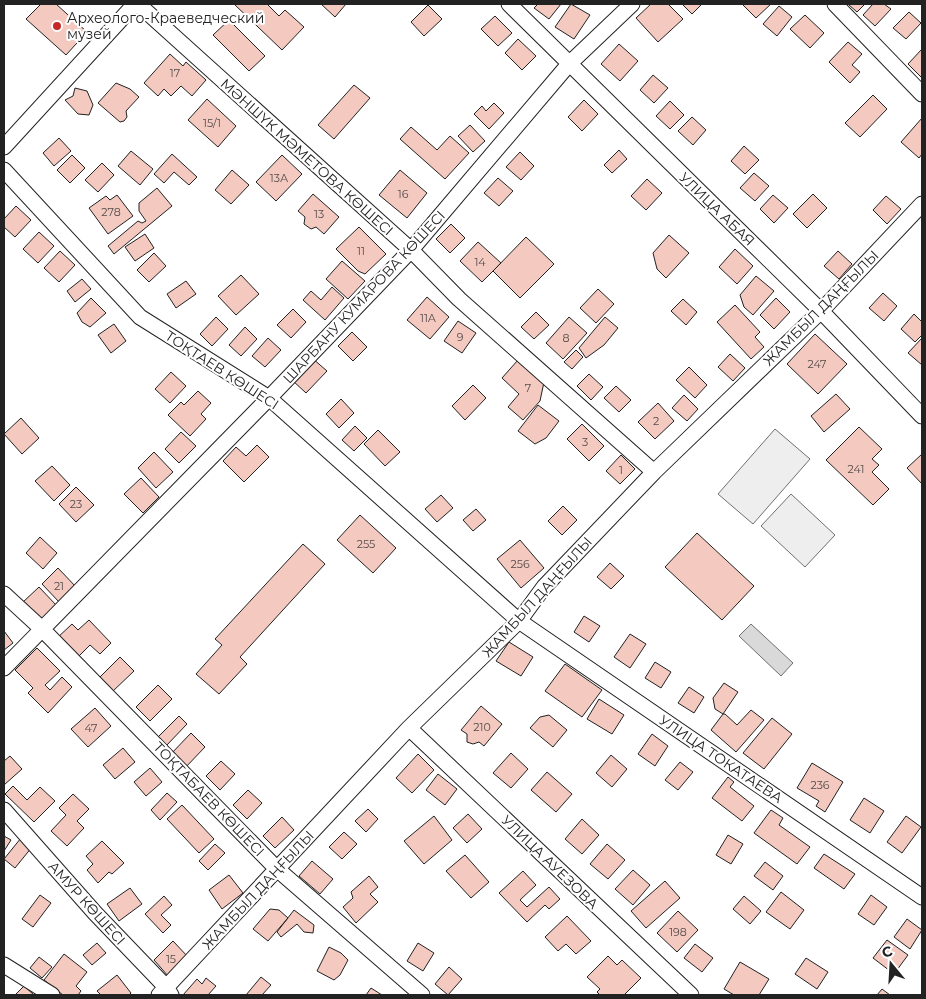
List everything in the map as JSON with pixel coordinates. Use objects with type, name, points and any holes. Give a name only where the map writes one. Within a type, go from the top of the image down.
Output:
[{"type":"street","points":[[4,147],[136,4]]},
{"type":"street","name":"МӘНШҮК МӘМЕТОВА КӨШЕСІ","points":[[136,4],[410,250],[459,299],[654,472]]},
{"type":"street","name":"УЛИЦА АБАЯ","points":[[509,4],[821,311],[922,416]]},
{"type":"street","name":"ШАРБАНУ КУМАРОВА КӨШЕСІ","points":[[4,668],[269,398],[410,250],[569,64],[632,4]]},
{"type":"street","points":[[834,4],[922,94]]},
{"type":"street","name":"ТОҚТАЕВ КӨШЕСІ","points":[[4,170],[140,317],[269,398],[519,620]]},
{"type":"street","name":"ЖАМБЫЛ ДАҢҒЫЛЫ","points":[[165,993],[277,869],[409,728],[519,620],[544,587],[654,472],[821,311],[922,204]]},
{"type":"street","name":"ТОҚТАБАЕВ КӨШЕСІ","points":[[4,594],[42,629],[277,869],[422,995]]},
{"type":"street","name":"УЛИЦА ТОКАТАЕВА","points":[[519,620],[922,897]]},
{"type":"street","name":"УЛИЦА АУЕЗОВА","points":[[409,728],[691,995]]},
{"type":"street","name":"АМУР КӨШЕСІ","points":[[4,810],[165,993]]},
{"type":"street","points":[[4,965],[52,995]]},
{"type":"shaded area","points":[[775,429],[810,459],[753,524],[718,494]]},
{"type":"shaded area","points":[[791,494],[835,535],[805,567],[761,526]]},
{"type":"shaded area","points":[[751,624],[793,663],[781,676],[739,636]]},
{"type":"building","name":"Археолого-Краеведческий музей","points":[[41,4],[56,4],[87,32],[66,55],[26,19]]},
{"type":"building","points":[[234,4],[267,4],[279,16],[285,10],[304,27],[282,50]]},
{"type":"building","points":[[321,4],[346,4],[335,17]]},
{"type":"building","points":[[538,4],[561,4],[549,19],[534,8]]},
{"type":"building","points":[[571,4],[590,15],[574,39],[555,27]]},
{"type":"building","points":[[651,4],[668,4],[683,19],[658,42],[636,18]]},
{"type":"building","points":[[682,4],[702,4],[692,14]]},
{"type":"building","points":[[742,4],[771,4],[756,18]]},
{"type":"building","points":[[848,4],[865,4],[857,12]]},
{"type":"building","points":[[873,4],[884,4],[891,9],[875,26],[863,15]]},
{"type":"building","points":[[428,5],[442,19],[424,36],[411,22]]},
{"type":"building","points":[[779,6],[792,17],[777,36],[763,24]]},
{"type":"building","points":[[909,12],[921,23],[906,39],[893,28]]},
{"type":"building","points":[[805,15],[824,33],[810,48],[790,29]]},
{"type":"building","points":[[495,16],[512,33],[498,46],[481,29]]},
{"type":"building","points":[[229,20],[265,56],[249,71],[213,35]]},
{"type":"building","points":[[518,39],[536,56],[522,70],[505,53]]},
{"type":"building","points":[[848,42],[862,54],[852,65],[860,72],[850,83],[829,62]]},
{"type":"building","points":[[619,44],[638,61],[620,81],[601,64]]},
{"type":"building","points":[[922,49],[922,78],[908,64]]},
{"type":"building","points":[[170,54],[183,66],[186,62],[206,80],[192,96],[181,86],[171,96],[164,89],[158,96],[144,83]]},
{"type":"building","points":[[653,75],[668,88],[654,103],[640,90]]},
{"type":"building","points":[[116,83],[130,89],[139,97],[126,111],[127,117],[124,121],[120,122],[98,103]]},
{"type":"building","points":[[354,85],[370,98],[334,139],[318,125]]},
{"type":"building","points":[[75,88],[87,91],[93,105],[89,115],[78,114],[65,100],[73,96]]},
{"type":"building","points":[[873,95],[887,109],[860,137],[845,123]]},
{"type":"building","points":[[207,99],[236,126],[218,147],[188,120]]},
{"type":"building","points":[[584,100],[598,114],[582,131],[568,117]]},
{"type":"building","points":[[670,101],[684,115],[670,129],[656,116]]},
{"type":"building","points":[[494,103],[504,113],[489,129],[474,114],[482,106],[486,111]]},
{"type":"building","points":[[692,117],[706,130],[693,145],[678,131]]},
{"type":"building","points":[[922,118],[922,154],[919,158],[901,142]]},
{"type":"building","points":[[470,125],[485,141],[473,152],[458,136]]},
{"type":"building","points":[[411,127],[437,150],[450,136],[469,153],[445,179],[400,139]]},
{"type":"building","points":[[59,138],[71,151],[54,166],[43,153]]},
{"type":"building","points":[[744,146],[759,160],[745,174],[731,161]]},
{"type":"building","points":[[619,150],[627,159],[612,173],[604,165]]},
{"type":"building","points":[[131,151],[153,169],[140,185],[118,166]]},
{"type":"building","points":[[520,152],[534,166],[521,180],[506,167]]},
{"type":"building","points":[[172,154],[197,177],[189,185],[174,172],[164,183],[154,174]]},
{"type":"building","points":[[72,155],[85,168],[70,183],[57,170]]},
{"type":"building","points":[[282,155],[302,174],[276,201],[256,182]]},
{"type":"building","points":[[102,163],[114,175],[98,192],[85,180]]},
{"type":"building","points":[[232,170],[249,185],[231,204],[215,190]]},
{"type":"building","points":[[400,170],[427,193],[407,218],[379,195]]},
{"type":"building","points":[[754,173],[769,186],[755,201],[740,188]]},
{"type":"building","points":[[498,178],[513,191],[499,206],[484,193]]},
{"type":"building","points":[[647,179],[662,193],[646,210],[631,196]]},
{"type":"building","points":[[157,188],[172,206],[114,254],[108,246],[138,221],[142,223],[146,221],[139,211],[139,203]]},
{"type":"building","points":[[313,194],[339,217],[324,234],[316,227],[311,229],[304,224],[305,217],[298,211]]},
{"type":"building","points":[[813,194],[827,208],[807,228],[793,214]]},
{"type":"building","points":[[117,195],[133,216],[108,234],[89,208],[106,196],[110,200]]},
{"type":"building","points":[[773,195],[788,208],[774,223],[760,209]]},
{"type":"building","points":[[886,196],[901,209],[887,224],[873,210]]},
{"type":"building","points":[[16,206],[31,220],[15,237],[4,227],[4,219]]},
{"type":"building","points":[[451,224],[465,238],[450,253],[436,239]]},
{"type":"building","points":[[359,227],[386,254],[365,274],[358,271],[336,249]]},
{"type":"building","points":[[39,232],[54,246],[38,263],[23,249]]},
{"type":"building","points":[[145,234],[154,248],[135,261],[125,247]]},
{"type":"building","points":[[669,235],[689,253],[666,278],[657,269],[653,253]]},
{"type":"building","points":[[526,237],[554,264],[520,298],[493,271]]},
{"type":"building","points":[[478,242],[501,263],[482,282],[460,261]]},
{"type":"building","points":[[735,249],[753,266],[737,284],[719,267]]},
{"type":"building","points":[[60,251],[75,265],[59,282],[44,268]]},
{"type":"building","points":[[838,251],[852,264],[839,279],[824,266]]},
{"type":"building","points":[[154,253],[166,266],[149,282],[137,270]]},
{"type":"building","points":[[342,261],[365,281],[348,299],[326,279]]},
{"type":"building","points":[[241,275],[259,294],[236,315],[218,296]]},
{"type":"building","points":[[756,276],[774,291],[753,315],[744,307],[740,295]]},
{"type":"building","points":[[82,279],[91,289],[75,302],[67,291]]},
{"type":"building","points":[[186,281],[196,294],[176,308],[167,294]]},
{"type":"building","points":[[332,287],[344,298],[325,320],[303,300],[311,291],[321,300]]},
{"type":"building","points":[[598,289],[614,304],[596,323],[580,308]]},
{"type":"building","points":[[883,293],[897,306],[884,321],[869,308]]},
{"type":"building","points":[[427,297],[449,317],[430,339],[407,320]]},
{"type":"building","points":[[91,298],[106,313],[90,327],[82,322],[77,313]]},
{"type":"building","points":[[776,298],[790,312],[774,329],[760,315]]},
{"type":"building","points":[[683,299],[697,312],[686,325],[671,311]]},
{"type":"building","points":[[735,305],[760,332],[755,337],[764,347],[751,359],[717,322]]},
{"type":"building","points":[[293,309],[306,322],[291,338],[277,325]]},
{"type":"building","points":[[536,312],[549,325],[534,339],[521,327]]},
{"type":"building","points":[[914,314],[922,322],[922,335],[915,342],[901,329]]},
{"type":"building","points":[[216,317],[228,329],[212,346],[200,334]]},
{"type":"building","points":[[569,317],[587,333],[563,359],[546,343]]},
{"type":"building","points":[[605,317],[618,328],[604,345],[586,358],[579,348]]},
{"type":"building","points":[[458,321],[476,333],[462,353],[444,341]]},
{"type":"building","points":[[114,324],[126,341],[111,353],[98,335]]},
{"type":"building","points":[[245,327],[257,339],[241,356],[229,345]]},
{"type":"building","points":[[352,332],[367,347],[353,361],[338,346]]},
{"type":"building","points":[[815,334],[847,364],[818,394],[787,364]]},
{"type":"building","points":[[268,338],[281,350],[265,367],[252,356]]},
{"type":"building","points":[[922,338],[922,365],[908,353]]},
{"type":"building","points":[[576,350],[583,357],[572,369],[564,362]]},
{"type":"building","points":[[730,354],[745,368],[733,381],[718,367]]},
{"type":"building","points":[[312,358],[327,371],[306,393],[292,380]]},
{"type":"building","points":[[518,360],[544,382],[540,401],[523,420],[508,407],[519,394],[502,378]]},
{"type":"building","points":[[689,367],[707,385],[695,398],[676,380]]},
{"type":"building","points":[[171,372],[186,386],[170,403],[155,389]]},
{"type":"building","points":[[589,374],[603,387],[591,400],[577,386]]},
{"type":"building","points":[[473,385],[486,398],[465,420],[452,406]]},
{"type":"building","points":[[616,386],[631,400],[619,412],[604,398]]},
{"type":"building","points":[[198,391],[211,403],[201,414],[206,419],[190,436],[168,415],[181,402],[184,405]]},
{"type":"building","points":[[836,394],[850,409],[824,432],[811,416]]},
{"type":"building","points":[[684,395],[698,409],[687,421],[672,408]]},
{"type":"building","points":[[341,399],[354,413],[339,428],[326,414]]},
{"type":"building","points":[[658,403],[674,421],[655,439],[638,422]]},
{"type":"building","points":[[538,405],[559,421],[546,438],[535,444],[518,431]]},
{"type":"building","points":[[21,418],[39,438],[22,454],[4,434]]},
{"type":"building","points":[[582,424],[604,446],[589,461],[567,439]]},
{"type":"building","points":[[355,426],[367,438],[354,451],[342,440]]},
{"type":"building","points":[[859,427],[882,449],[872,459],[879,465],[872,472],[889,489],[873,505],[826,460]]},
{"type":"building","points":[[378,430],[400,452],[385,466],[364,444]]},
{"type":"building","points":[[181,432],[196,446],[179,463],[165,449]]},
{"type":"building","points":[[257,445],[269,457],[244,482],[223,461],[236,447],[246,456]]},
{"type":"building","points":[[154,452],[173,472],[156,488],[138,468]]},
{"type":"building","points":[[922,454],[922,484],[907,468]]},
{"type":"building","points":[[621,455],[635,469],[620,484],[606,471]]},
{"type":"building","points":[[52,466],[70,485],[54,501],[35,481]]},
{"type":"building","points":[[141,478],[159,497],[143,513],[124,494]]},
{"type":"building","points":[[76,487],[94,505],[76,522],[59,504]]},
{"type":"building","points":[[441,495],[453,508],[437,522],[425,509]]},
{"type":"building","points":[[563,506],[577,520],[562,535],[548,521]]},
{"type":"building","points":[[476,509],[486,520],[473,531],[463,520]]},
{"type":"building","points":[[360,515],[396,548],[373,573],[337,540]]},
{"type":"building","points":[[697,533],[754,586],[722,620],[665,567]]},
{"type":"building","points":[[40,537],[57,553],[43,569],[26,553]]},
{"type":"building","points":[[520,540],[544,568],[521,588],[497,559]]},
{"type":"building","points":[[303,544],[325,564],[240,657],[247,664],[219,694],[196,674],[222,645],[215,639]]},
{"type":"building","points":[[610,563],[624,576],[611,589],[597,577]]},
{"type":"building","points":[[58,568],[77,588],[60,603],[42,584]]},
{"type":"building","points":[[39,587],[57,606],[40,622],[22,603]]},
{"type":"building","points":[[584,616],[600,626],[589,642],[574,632]]},
{"type":"building","points":[[89,620],[111,643],[100,654],[90,645],[76,659],[56,639],[72,624],[78,630]]},
{"type":"building","points":[[4,631],[13,643],[4,650]]},
{"type":"building","points":[[630,634],[646,644],[630,668],[614,657]]},
{"type":"building","points":[[509,642],[533,657],[521,676],[496,661]]},
{"type":"building","points":[[37,648],[60,671],[45,685],[50,690],[62,677],[72,687],[48,713],[28,693],[33,688],[15,670]]},
{"type":"building","points":[[120,657],[134,671],[112,692],[98,679]]},
{"type":"building","points":[[655,662],[671,672],[661,688],[645,678]]},
{"type":"building","points":[[565,664],[602,690],[582,717],[545,691]]},
{"type":"building","points":[[724,683],[738,692],[723,714],[715,709],[713,698]]},
{"type":"building","points":[[158,685],[172,699],[150,721],[136,707]]},
{"type":"building","points":[[689,687],[704,697],[694,713],[678,703]]},
{"type":"building","points":[[599,699],[624,715],[612,734],[587,719]]},
{"type":"building","points":[[481,706],[502,724],[484,746],[479,742],[473,744],[467,742],[467,734],[461,730]]},
{"type":"building","points":[[95,708],[111,726],[88,747],[71,729]]},
{"type":"building","points":[[751,710],[764,720],[736,752],[711,730],[723,714],[737,725]]},
{"type":"building","points":[[549,715],[567,730],[553,747],[530,728],[540,717]]},
{"type":"building","points":[[179,716],[187,724],[166,746],[157,738]]},
{"type":"building","points":[[772,718],[792,734],[764,769],[743,753]]},
{"type":"building","points":[[191,733],[205,747],[184,769],[170,755]]},
{"type":"building","points":[[652,734],[668,746],[655,766],[638,754]]},
{"type":"building","points":[[123,748],[135,762],[115,779],[103,765]]},
{"type":"building","points":[[511,753],[528,769],[511,788],[493,773]]},
{"type":"building","points":[[418,754],[434,770],[412,793],[396,778]]},
{"type":"building","points":[[611,755],[627,769],[612,787],[596,773]]},
{"type":"building","points":[[10,756],[22,769],[4,785],[4,761]]},
{"type":"building","points":[[221,761],[235,774],[220,790],[206,776]]},
{"type":"building","points":[[680,762],[693,772],[678,790],[665,780]]},
{"type":"building","points":[[812,763],[843,782],[825,812],[816,806],[819,801],[797,788]]},
{"type":"building","points":[[150,768],[162,782],[146,796],[134,782]]},
{"type":"building","points":[[547,772],[572,794],[556,812],[531,790]]},
{"type":"building","points":[[438,774],[457,789],[445,805],[426,790]]},
{"type":"building","points":[[728,777],[734,782],[730,787],[754,806],[742,821],[712,798]]},
{"type":"building","points":[[13,786],[27,800],[40,787],[55,801],[34,822],[5,794]]},
{"type":"building","points":[[248,790],[262,803],[247,819],[233,805]]},
{"type":"building","points":[[167,793],[177,802],[160,820],[151,810]]},
{"type":"building","points":[[73,794],[89,809],[77,821],[84,828],[67,846],[51,831],[66,815],[59,808]]},
{"type":"building","points":[[864,798],[884,811],[870,833],[850,820]]},
{"type":"building","points":[[182,805],[214,839],[199,853],[167,819]]},
{"type":"building","points":[[368,809],[378,819],[366,832],[355,821]]},
{"type":"building","points":[[771,810],[783,818],[779,825],[810,847],[797,864],[754,833]]},
{"type":"building","points":[[468,814],[482,829],[467,843],[453,828]]},
{"type":"building","points":[[434,816],[452,840],[424,864],[404,841]]},
{"type":"building","points":[[906,816],[921,827],[902,853],[887,842]]},
{"type":"building","points":[[282,817],[294,830],[275,848],[263,836]]},
{"type":"building","points":[[582,819],[599,835],[582,854],[565,839]]},
{"type":"building","points":[[344,832],[357,844],[342,859],[329,847]]},
{"type":"building","points":[[728,835],[743,844],[731,864],[716,855]]},
{"type":"building","points":[[4,836],[11,840],[4,851]]},
{"type":"building","points":[[21,838],[32,847],[15,868],[4,859]]},
{"type":"building","points":[[102,841],[124,863],[112,874],[109,872],[98,883],[87,870],[93,864],[86,856]]},
{"type":"building","points":[[215,844],[225,853],[208,870],[199,861]]},
{"type":"building","points":[[607,844],[625,860],[608,879],[590,864]]},
{"type":"building","points":[[824,854],[855,874],[844,889],[814,868]]},
{"type":"building","points":[[465,855],[489,882],[471,898],[446,871]]},
{"type":"building","points":[[312,861],[333,879],[320,894],[299,876]]},
{"type":"building","points":[[765,862],[783,876],[773,890],[754,876]]},
{"type":"building","points":[[633,870],[650,885],[633,905],[615,889]]},
{"type":"building","points":[[523,871],[536,885],[520,900],[527,907],[549,887],[560,899],[549,909],[545,905],[527,922],[499,893]]},
{"type":"building","points":[[229,875],[243,893],[222,909],[209,890]]},
{"type":"building","points":[[369,876],[378,887],[370,894],[378,902],[356,923],[343,907],[353,898],[351,892]]},
{"type":"building","points":[[665,881],[680,898],[646,928],[631,911]]},
{"type":"building","points":[[130,888],[142,904],[119,921],[107,904]]},
{"type":"building","points":[[781,892],[804,910],[790,929],[766,912]]},
{"type":"building","points":[[40,895],[51,903],[33,927],[22,919]]},
{"type":"building","points":[[871,895],[887,907],[874,925],[858,914]]},
{"type":"building","points":[[164,896],[172,905],[161,915],[171,925],[163,933],[145,914]]},
{"type":"building","points":[[744,896],[761,911],[750,924],[733,909]]},
{"type":"building","points":[[270,909],[279,910],[288,918],[268,941],[253,929]]},
{"type":"building","points":[[294,910],[314,925],[313,933],[304,932],[297,924],[281,937],[277,932]]},
{"type":"building","points":[[678,911],[698,930],[677,952],[657,933]]},
{"type":"building","points":[[567,916],[591,941],[576,954],[566,944],[558,951],[545,937]]},
{"type":"building","points":[[907,919],[922,930],[910,949],[894,937]]},
{"type":"building","points":[[887,940],[908,955],[894,974],[873,958]]},
{"type":"building","points":[[173,941],[189,958],[169,977],[154,960]]},
{"type":"building","points":[[97,943],[106,953],[92,965],[83,955]]},
{"type":"building","points":[[418,943],[434,953],[423,971],[407,961]]},
{"type":"building","points":[[695,944],[713,958],[702,972],[684,958]]},
{"type":"building","points":[[329,947],[341,953],[348,960],[340,975],[334,980],[317,971]]},
{"type":"building","points":[[64,954],[87,972],[76,986],[81,991],[78,995],[63,995],[44,980]]},
{"type":"building","points":[[608,956],[617,965],[622,960],[641,978],[624,995],[600,995],[597,992],[600,989],[587,977]]},
{"type":"building","points":[[39,957],[52,967],[42,978],[30,968]]},
{"type":"building","points":[[806,958],[828,972],[817,989],[795,974]]},
{"type":"building","points":[[740,962],[769,979],[759,995],[734,995],[724,989]]},
{"type":"building","points":[[449,967],[462,979],[448,995],[435,984]]},
{"type":"building","points":[[117,975],[131,993],[129,995],[101,995],[97,991]]},
{"type":"building","points":[[261,977],[271,985],[262,995],[246,995]]},
{"type":"building","points":[[206,978],[216,986],[208,995],[183,995],[197,979],[202,984]]},
{"type":"building","points":[[24,986],[34,995],[15,995]]},
{"type":"building","points":[[371,988],[382,995],[366,995]]},
{"type":"building","points":[[882,989],[890,995],[877,995]]},
{"type":"place","name":"Археолого-Краеведческий музей","points":[[57,26]]}]
